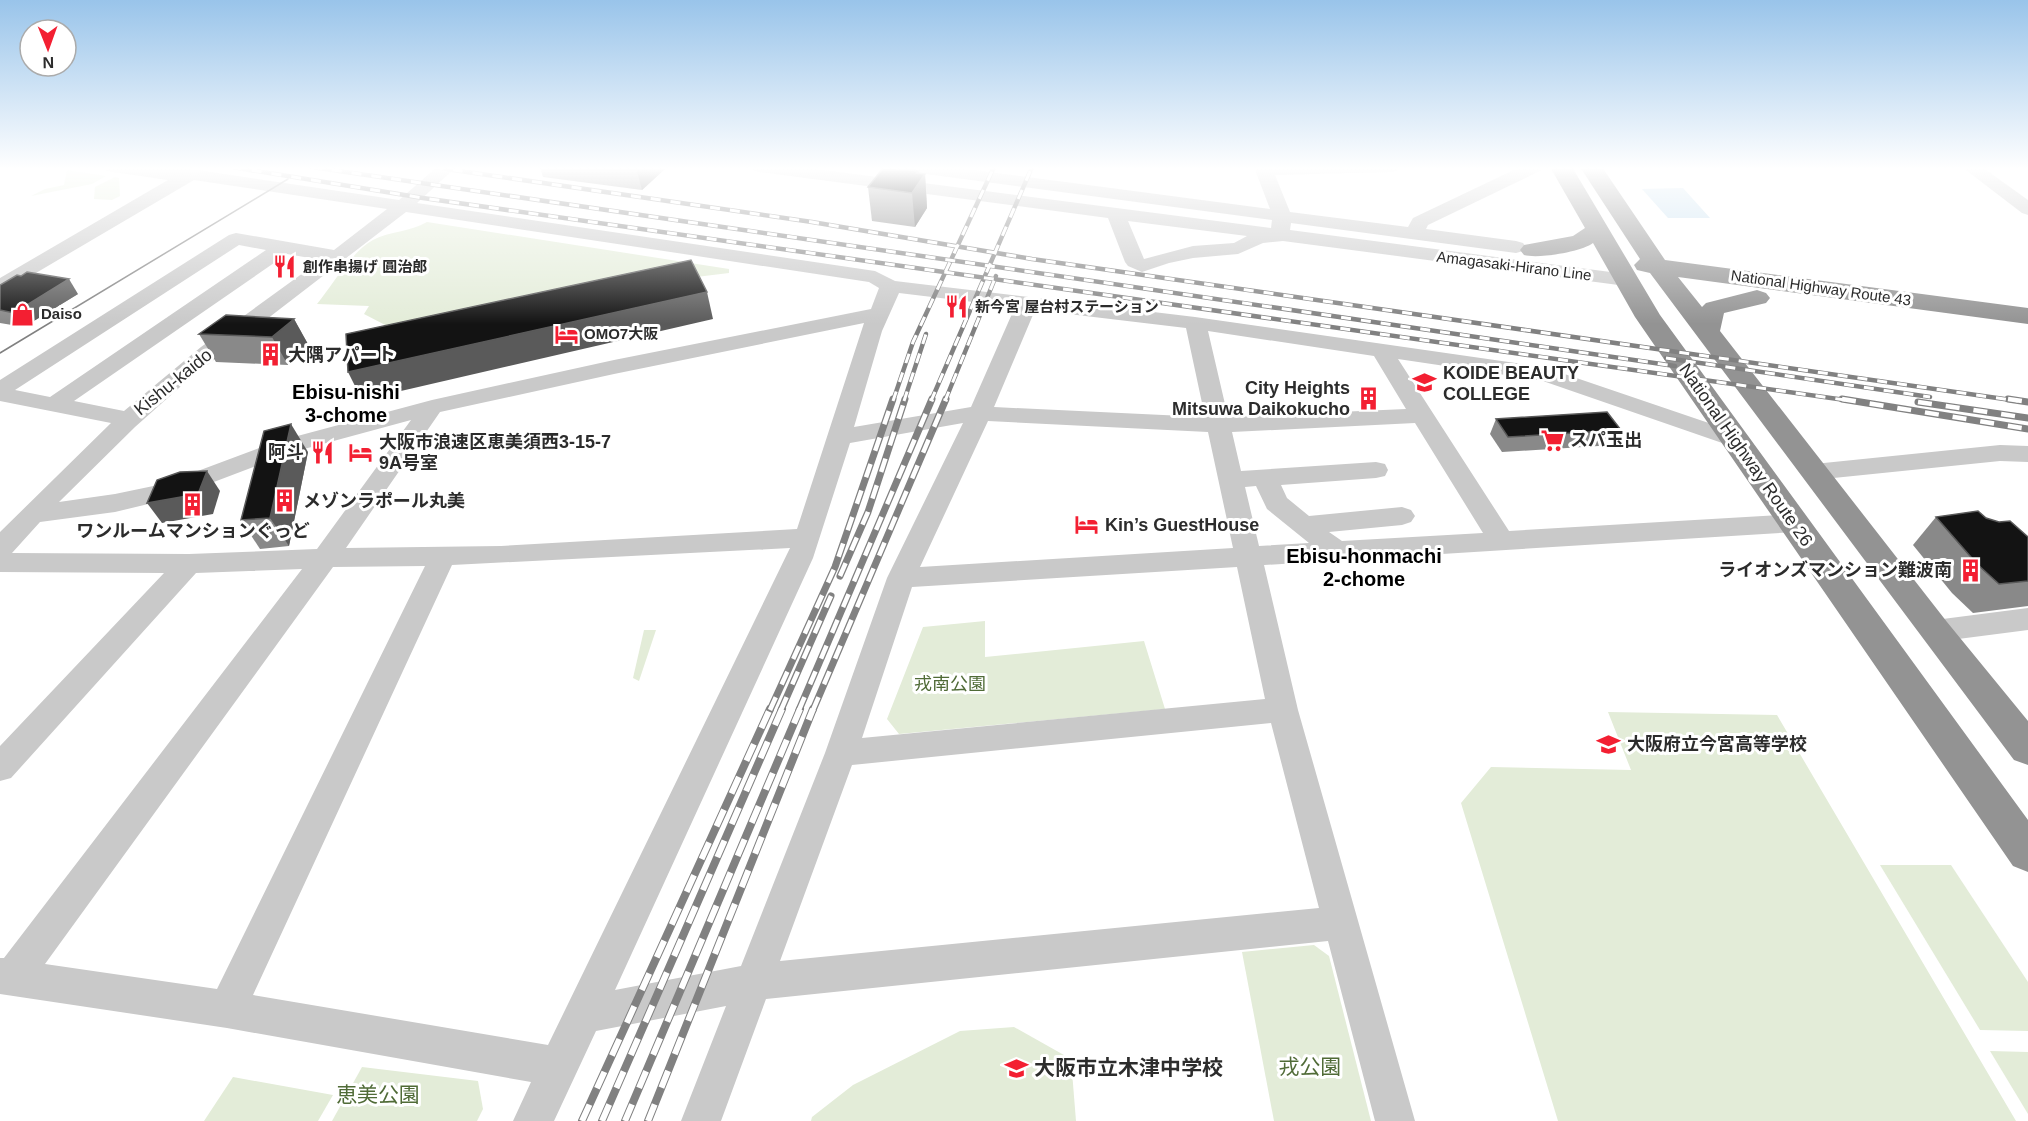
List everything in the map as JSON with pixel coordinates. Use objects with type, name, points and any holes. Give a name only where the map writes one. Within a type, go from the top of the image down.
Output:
[{"type":"highway","name":"National Highway Route 26","points":[[1591,219],[1648,317],[2028,853]]},
{"type":"highway","points":[[1627,219],[1665,276],[1935,631],[2028,749]]},
{"type":"highway","points":[[1532,250],[1580,242],[1597,230]]},
{"type":"highway","name":"National Highway Route 43","points":[[1620,270],[2028,316]]},
{"type":"highway","name":"National Highway Route 43","points":[[1665,276],[1757,298],[2028,335]]},
{"type":"highway","points":[[1707,331],[1709,315],[1715,308],[1757,298]]},
{"type":"street","points":[[0,286],[108,219]]},
{"type":"street","name":"Kishu-kaido","points":[[0,549],[127,419],[209,352],[388,219]]},
{"type":"street","points":[[487,219],[875,277],[890,286],[1195,323],[1545,374],[1736,440]]},
{"type":"street","points":[[1118,219],[1135,261],[1142,266],[1164,258],[1193,252],[1238,248],[1259,238],[1280,236],[1282,219]]},
{"type":"street","name":"Amagasaki-Hirano Line","points":[[1161,219],[1280,236],[1620,270]]},
{"type":"street","name":"Amagasaki-Hirano Line","points":[[1314,219],[1532,250],[1620,270]]},
{"type":"street","points":[[1415,233],[1420,222],[1424,219]]},
{"type":"street","points":[[0,392],[236,239],[338,257]]},
{"type":"street","points":[[52,405],[282,248]]},
{"type":"street","points":[[533,1121],[800,558],[877,314],[890,291],[890,286]]},
{"type":"street","points":[[701,1121],[841,753],[901,578],[980,413],[1028,302]]},
{"type":"street","points":[[32,514],[115,503],[169,491],[284,447],[432,407],[877,314]]},
{"type":"street","points":[[1195,323],[1283,710],[1395,1121]]},
{"type":"street","points":[[1382,350],[1501,540]]},
{"type":"street","points":[[0,392],[52,405],[127,419]]},
{"type":"street","points":[[432,407],[326,558],[6,977],[227,1009],[559,1067]]},
{"type":"street","points":[[840,437],[980,413],[1218,425],[1422,415]]},
{"type":"street","points":[[2000,453],[2028,476]]},
{"type":"street","points":[[1814,472],[2000,453],[2028,454]]},
{"type":"street","points":[[1231,480],[1376,470]]},
{"type":"street","points":[[1265,478],[1276,503],[1335,550]]},
{"type":"street","points":[[1303,525],[1402,516]]},
{"type":"street","points":[[901,578],[1795,523]]},
{"type":"street","points":[[0,562],[189,564],[443,556],[807,538]]},
{"type":"street","points":[[227,1009],[443,556]]},
{"type":"street","points":[[0,768],[189,564]]},
{"type":"street","points":[[1935,631],[2028,619]]},
{"type":"street","points":[[841,753],[1283,710]]},
{"type":"street","points":[[585,1014],[755,982],[1341,923]]},
{"type":"green space","points":[[427,222],[729,269],[729,273],[573,292],[389,327],[364,314],[369,306],[317,304],[350,260],[365,245],[380,237]]},
{"type":"green space","name":"戎南公園","points":[[985,621],[985,657],[1144,641],[1165,709],[899,734],[887,719],[923,627]]},
{"type":"green space","points":[[644,630],[656,630],[639,681],[633,678]]},
{"type":"green space","points":[[1608,712],[1777,715],[2016,1121],[1558,1121],[1461,803],[1491,767],[1631,770]]},
{"type":"green space","points":[[1880,865],[1951,865],[2028,982],[2028,1031],[1980,1030]]},
{"type":"green space","name":"戎公園","points":[[1314,945],[1329,956],[1371,1121],[1274,1121],[1242,952]]},
{"type":"green space","points":[[1014,1027],[1071,1059],[1076,1121],[811,1121],[812,1117],[853,1085],[960,1031]]},
{"type":"green space","points":[[1990,1051],[2028,1052],[2028,1114]]},
{"type":"green space","name":"恵美公園","points":[[362,1067],[478,1081],[483,1109],[477,1121],[332,1121]]},
{"type":"green space","points":[[233,1077],[333,1095],[318,1121],[204,1121]]},
{"type":"building","points":[[691,260],[707,292],[348,372],[346,334]]},
{"type":"building","points":[[27,272],[69,279],[14,313],[0,310],[0,285]]},
{"type":"building","points":[[226,315],[294,319],[272,337],[199,334]]},
{"type":"building","points":[[1607,412],[1621,430],[1508,437],[1496,419]]},
{"type":"building","points":[[291,424],[270,518],[241,520],[264,431]]},
{"type":"building","points":[[207,471],[198,494],[147,503],[157,480],[180,472]]},
{"type":"building","points":[[1978,511],[1986,518],[1999,522],[2010,521],[2028,537],[2028,581],[1999,584],[1977,564],[1936,517]]},
{"type":"tram line","points":[[0,353],[221,219]]},
{"type":"railway","points":[[573,219],[945,272]]},
{"type":"railway","points":[[670,219],[951,260]]},
{"type":"railway","points":[[793,219],[957,246]]},
{"type":"railway","points":[[957,246],[970,219]]},
{"type":"railway","points":[[995,253],[1009,219]]},
{"type":"railway","points":[[951,260],[957,246]]},
{"type":"railway","points":[[957,246],[995,253]]},
{"type":"railway","points":[[989,266],[995,253]]},
{"type":"railway","points":[[995,253],[2018,401]]},
{"type":"railway","points":[[945,272],[951,260]]},
{"type":"railway","points":[[951,260],[989,266]]},
{"type":"railway","points":[[984,278],[989,266]]},
{"type":"railway","points":[[989,266],[1675,366]]},
{"type":"railway","points":[[893,401],[913,342],[945,272]]},
{"type":"railway","points":[[945,272],[984,278]]},
{"type":"railway","points":[[931,401],[984,278]]},
{"type":"railway","points":[[984,278],[995,279]]},
{"type":"railway","points":[[945,401],[995,279]]},
{"type":"railway","points":[[995,279],[1852,401]]},
{"type":"railway","points":[[904,401],[926,334]]},
{"type":"railway","points":[[1666,358],[1930,397]]},
{"type":"railway","points":[[770,710],[835,567],[893,399]]},
{"type":"railway","points":[[840,576],[868,512],[905,399]]},
{"type":"railway","points":[[799,710],[932,399]]},
{"type":"railway","points":[[813,710],[946,399]]},
{"type":"railway","points":[[1842,399],[2028,429]]},
{"type":"railway","points":[[2008,399],[2028,402]]},
{"type":"railway","points":[[1918,402],[2028,418]]},
{"type":"railway","points":[[781,710],[831,596]]},
{"type":"railway","points":[[582,1121],[770,709]]},
{"type":"railway","points":[[602,1121],[782,709]]},
{"type":"railway","points":[[625,1121],[800,709]]},
{"type":"railway","points":[[648,1121],[813,709]]},
{"type":"place","name":"創作串揚げ 圓治郎","points":[[285,267]]},
{"type":"place","name":"新今宮 屋台村ステーション","points":[[957,307]]},
{"type":"place","name":"Daiso","points":[[23,314]]},
{"type":"place","name":"OMO7大阪","points":[[566,334]]},
{"type":"place","name":"大隅アパート","points":[[270,355]]},
{"type":"place","name":"KOIDE BEAUTY COLLEGE","points":[[1425,383]]},
{"type":"place","name":"City Heights Mitsuwa Daikokucho","points":[[1368,398]]},
{"type":"place","name":"スパ玉出","points":[[1552,440]]},
{"type":"place","name":"阿斗","points":[[322,452]]},
{"type":"place","name":"大阪市浪速区恵美須西3-15-7 9A号室","points":[[361,452]]},
{"type":"place","name":"メゾンラポール丸美","points":[[285,501]]},
{"type":"place","name":"ワンルームマンションぐっど","points":[[193,505]]},
{"type":"place","name":"Kin’s GuestHouse","points":[[1087,525]]},
{"type":"place","name":"ライオンズマンション難波南","points":[[1970,570]]},
{"type":"place","name":"大阪府立今宮高等学校","points":[[1609,744]]},
{"type":"place","name":"大阪市立木津中学校","points":[[1016,1068]]},
{"type":"district","name":"Ebisu-nishi 3-chome","points":[[346,404]]},
{"type":"district","name":"Ebisu-honmachi 2-chome","points":[[1364,568]]}]
